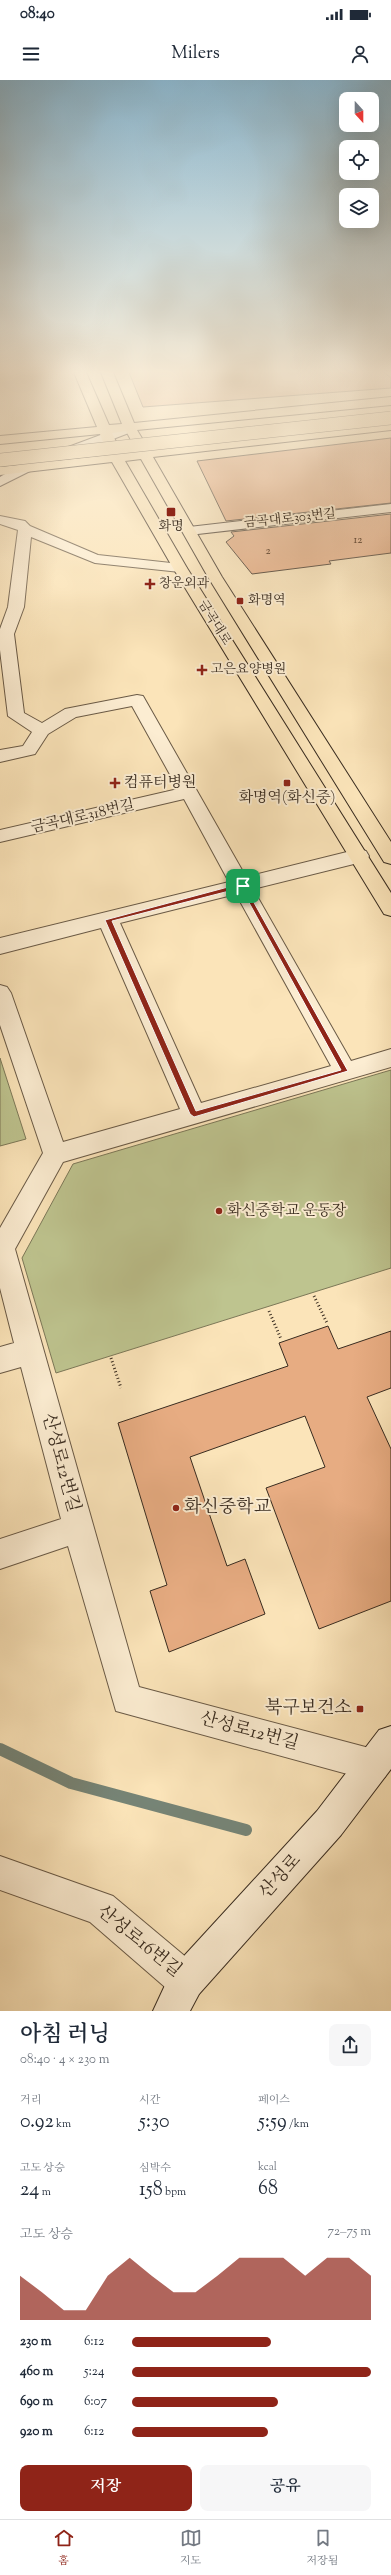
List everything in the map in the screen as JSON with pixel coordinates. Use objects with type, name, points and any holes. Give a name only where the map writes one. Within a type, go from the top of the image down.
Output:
[{"type":"main road","points":[[0,471],[90,460]]},
{"type":"main road","name":"금곡대로","points":[[118,460],[180,568],[391,909]]},
{"type":"main road","name":"금곡대로","points":[[148,460],[215,576],[391,857]]},
{"type":"main road","points":[[49,465],[106,473],[129,478]]},
{"type":"street","points":[[0,482],[43,460]]},
{"type":"street","name":"금곡대로303번길","points":[[189,531],[391,508]]},
{"type":"street","points":[[0,520],[20,524],[25,529],[95,559],[180,568]]},
{"type":"street","points":[[25,529],[16,607],[6,634],[16,716],[42,730]]},
{"type":"street","points":[[0,756],[29,750],[42,730],[71,712],[137,700],[243,886],[345,1071]]},
{"type":"street","name":"금곡대로318번길","points":[[0,836],[190,792]]},
{"type":"street","points":[[0,946],[359,856]]},
{"type":"street","points":[[108,920],[194,1114]]},
{"type":"street","points":[[0,993],[55,1154],[391,1058]]},
{"type":"street","name":"산성로12번길","points":[[55,1154],[2,1248],[78,1528],[127,1700],[382,1753]]},
{"type":"street","points":[[0,1360],[30,1351]]},
{"type":"street","points":[[0,1554],[78,1528]]},
{"type":"street","name":"산성로","points":[[170,2011],[186,1981],[329,1823],[382,1753]]},
{"type":"street","name":"산성로16번길","points":[[0,1873],[101,1908],[186,1981]]},
{"type":"path","points":[[314,1296],[327,1323]]},
{"type":"path","points":[[269,1311],[281,1339]]},
{"type":"path","points":[[111,1358],[121,1388]]},
{"type":"green space","points":[[0,1058],[26,1139],[0,1146]]},
{"type":"green space","name":"화신중학교 운동장","points":[[391,1070],[391,1268],[56,1373],[22,1258],[73,1164]]},
{"type":"building","points":[[391,460],[391,503],[226,521],[197,461]]},
{"type":"building","points":[[391,514],[391,553],[329,561],[331,564],[252,574],[226,542],[234,536],[231,532]]},
{"type":"building","name":"화신중학교","points":[[328,1326],[338,1349],[391,1331],[391,1388],[367,1397],[391,1449],[391,1601],[319,1629],[266,1488],[325,1467],[305,1416],[190,1457],[227,1566],[245,1559],[265,1614],[169,1652],[150,1591],[167,1585],[118,1423],[288,1366],[279,1343]]},
{"type":"waterway","points":[[0,1749],[71,1783],[246,1830]]},
{"type":"place","name":"화명","points":[[171,512]]},
{"type":"place","name":"창운외과","points":[[150,584]]},
{"type":"place","name":"화명역","points":[[240,601]]},
{"type":"place","name":"고은요양병원","points":[[202,670]]},
{"type":"place","name":"컴퓨터병원","points":[[115,783]]},
{"type":"place","name":"화명역(화신중)","points":[[287,783]]},
{"type":"place","name":"화신중학교 운동장","points":[[219,1211]]},
{"type":"place","name":"화신중학교","points":[[176,1508]]},
{"type":"place","name":"북구보건소","points":[[360,1709]]},
{"type":"route","points":[[243,886],[345,1071],[194,1114],[108,920],[243,886]]}]
